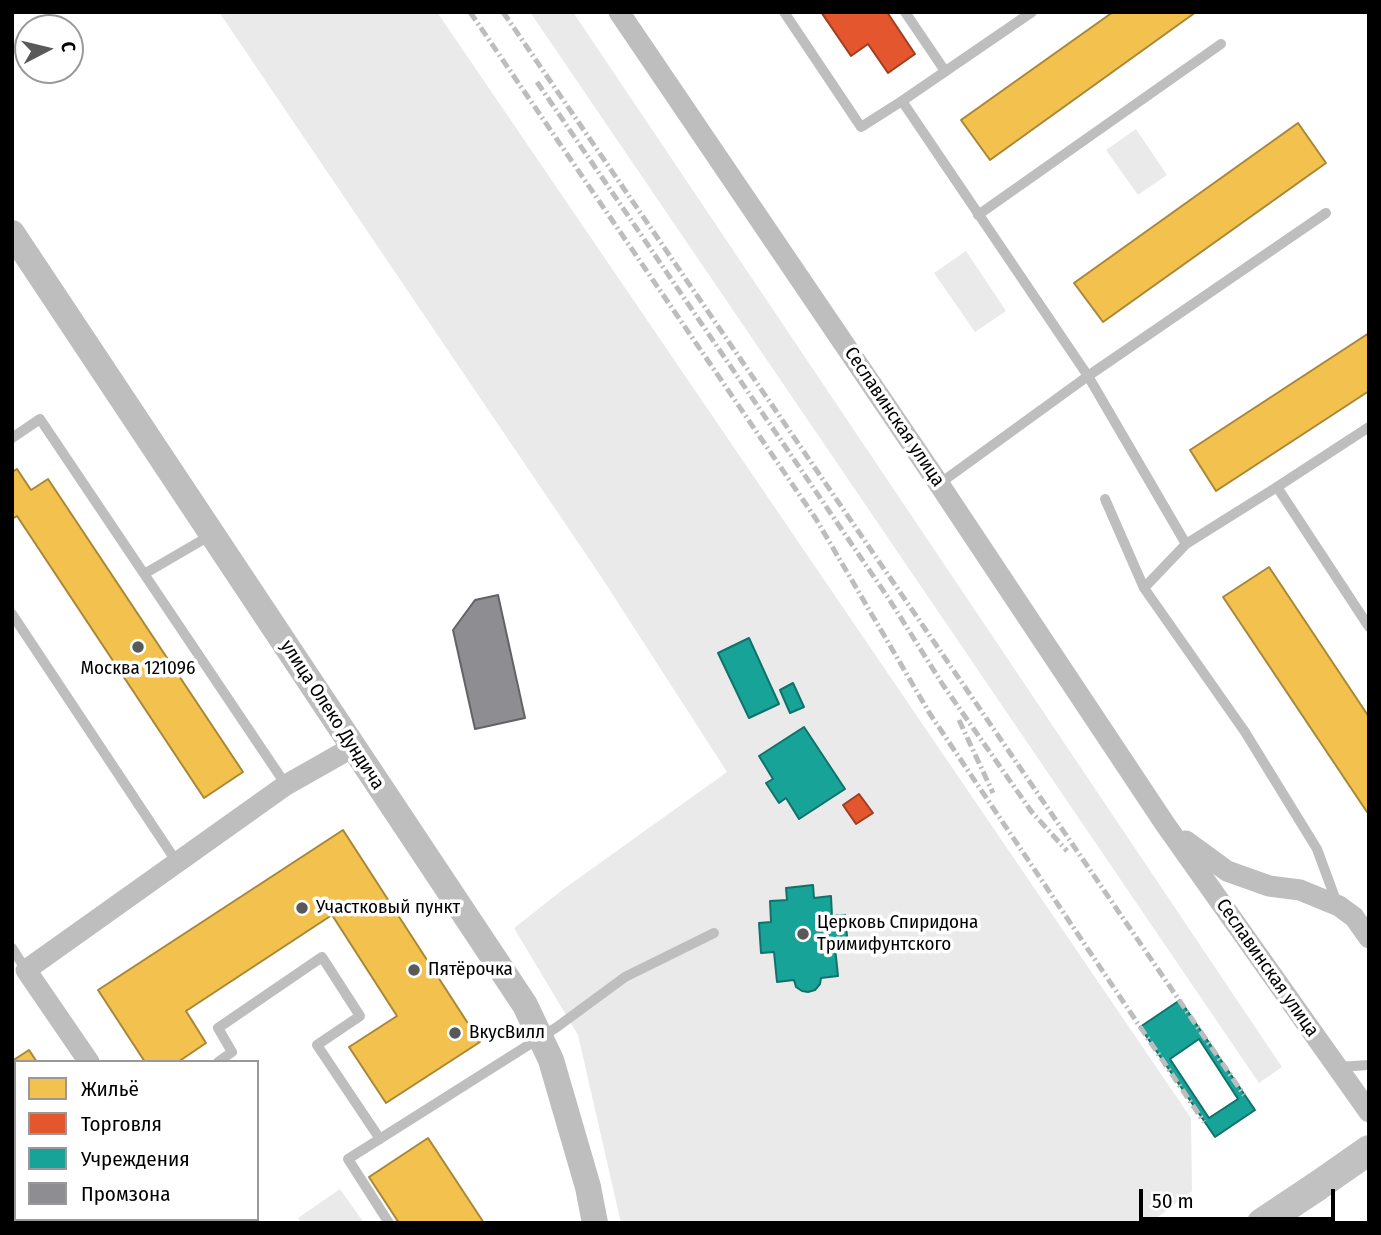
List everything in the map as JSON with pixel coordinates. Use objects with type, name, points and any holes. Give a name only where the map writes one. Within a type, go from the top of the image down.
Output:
[{"type":"main road","points":[[1262,1223],[1369,1150]]},
{"type":"street","name":"Сеславинская улица","points":[[619,12],[1166,824],[1369,1112]]},
{"type":"street","name":"улица Олеко Дундича","points":[[12,233],[525,1005],[551,1059],[595,1223]]},
{"type":"street","points":[[88,1060],[26,970],[286,785],[353,747]]},
{"type":"street","name":"Сеславинская улица","points":[[1166,824],[1198,852],[1227,871],[1269,886],[1300,890],[1339,906],[1354,917],[1369,937]]},
{"type":"lane","points":[[785,12],[861,127],[1032,12]]},
{"type":"lane","points":[[905,12],[945,71]]},
{"type":"lane","points":[[978,215],[1221,44]]},
{"type":"lane","points":[[902,101],[1088,376],[1186,544]]},
{"type":"lane","points":[[939,484],[1088,376],[1326,213]]},
{"type":"lane","points":[[12,438],[40,419],[286,785]]},
{"type":"lane","points":[[1144,588],[1186,544],[1369,427]]},
{"type":"lane","points":[[1277,487],[1368,624]]},
{"type":"lane","points":[[1105,499],[1144,588],[1245,733],[1317,849],[1339,906]]},
{"type":"lane","points":[[144,574],[213,534]]},
{"type":"lane","points":[[12,614],[178,864]]},
{"type":"lane","points":[[389,1223],[348,1159],[541,1037],[625,977],[714,933]]},
{"type":"lane","points":[[12,948],[26,970]]},
{"type":"lane","points":[[221,1060],[232,1052],[218,1028],[322,957],[360,1016],[317,1045],[380,1139]]},
{"type":"lane","points":[[1337,1067],[1369,1065]]},
{"type":"shaded area","points":[[219,12],[437,12],[1191,1118],[1192,1191],[1150,1223],[621,1223],[578,1035],[514,928],[565,888],[727,772],[602,578]]},
{"type":"shaded area","points":[[530,12],[573,12],[1282,1067],[1259,1083]]},
{"type":"shaded area","points":[[1136,129],[1167,175],[1138,195],[1106,150]]},
{"type":"shaded area","points":[[966,251],[1006,311],[975,332],[934,273]]},
{"type":"shaded area","points":[[340,1189],[364,1223],[302,1223],[298,1218]]},
{"type":"building: Жильё","points":[[1113,12],[1196,12],[990,160],[961,120]]},
{"type":"building: Жильё","points":[[1298,123],[1326,163],[1103,322],[1074,283]]},
{"type":"building: Жильё","points":[[1369,333],[1369,391],[1216,491],[1190,450]]},
{"type":"building: Жильё","points":[[17,469],[31,490],[48,479],[243,772],[204,798],[17,516],[12,519],[12,472]]},
{"type":"building: Жильё","points":[[1269,567],[1369,717],[1369,815],[1223,597]]},
{"type":"building: Жильё","points":[[343,830],[480,1042],[386,1103],[349,1047],[397,1016],[332,915],[186,1011],[206,1043],[181,1060],[144,1060],[98,990]]},
{"type":"building: Жильё","points":[[29,1050],[36,1060],[14,1060],[12,1123],[12,1061]]},
{"type":"building: Жильё","points":[[428,1138],[484,1223],[399,1223],[369,1177]]},
{"type":"building: Торговля","points":[[821,12],[887,12],[915,54],[888,73],[868,44],[851,56]]},
{"type":"building: Торговля","points":[[859,794],[873,813],[856,824],[843,805]]},
{"type":"building: Учреждения","points":[[749,638],[779,704],[749,718],[718,653]]},
{"type":"building: Учреждения","points":[[793,683],[804,707],[790,713],[780,690]]},
{"type":"building: Учреждения","points":[[804,727],[845,789],[799,819],[786,798],[779,803],[766,783],[773,779],[759,756]]},
{"type":"building: Учреждения","name":"Церковь Спиридона Тримифунтского","points":[[813,885],[814,898],[831,896],[832,916],[845,915],[848,946],[835,947],[838,976],[821,978],[815,990],[808,992],[796,987],[794,980],[777,982],[774,952],[761,953],[759,923],[771,922],[770,901],[787,900],[786,888]]},
{"type":"building: Учреждения","points":[[1180,1000],[1255,1110],[1215,1137],[1140,1027]]},
{"type":"building: Учреждения","points":[[1199,1039],[1238,1099],[1209,1118],[1170,1059]]},
{"type":"building: Промзона","points":[[498,595],[525,718],[475,729],[453,630],[475,600]]},
{"type":"railway","points":[[470,12],[816,519],[930,714],[1204,1122]]},
{"type":"railway","points":[[503,12],[1244,1095]]},
{"type":"railway","points":[[537,82],[889,599],[943,685],[1031,811],[1067,851]]},
{"type":"railway","points":[[959,720],[993,793]]},
{"type":"place","name":"Москва 121096","points":[[138,647]]},
{"type":"place","name":"Участковый пункт","points":[[302,908]]},
{"type":"place","name":"Церковь Спиридона Тримифунтского","points":[[803,934]]},
{"type":"place","name":"Пятёрочка","points":[[414,970]]},
{"type":"place","name":"ВкусВилл","points":[[455,1033]]}]
